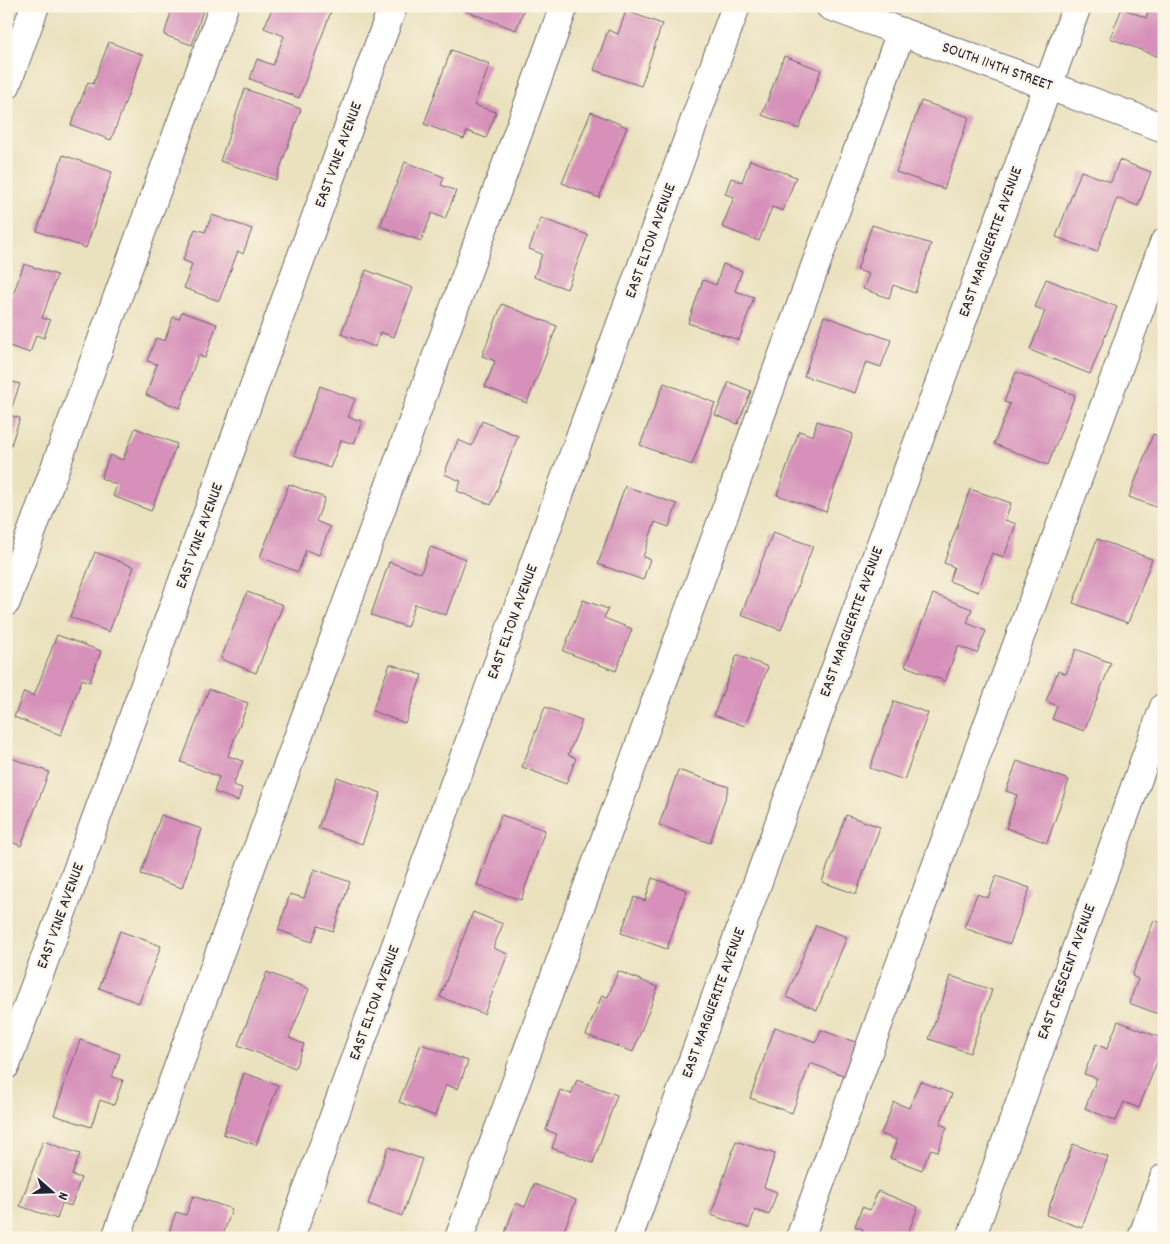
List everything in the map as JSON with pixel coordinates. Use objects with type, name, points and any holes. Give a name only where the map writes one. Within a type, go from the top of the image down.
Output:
[{"type":"street","points":[[6,86],[35,6]]},
{"type":"street","points":[[6,602],[224,6]]},
{"type":"street","name":"EAST VINE AVENUE","points":[[6,1065],[393,6]]},
{"type":"street","points":[[116,1238],[564,6]]},
{"type":"street","name":"EAST ELTON AVENUE","points":[[290,1238],[736,6]]},
{"type":"street","name":"SOUTH 114TH STREET","points":[[830,6],[1164,128]]},
{"type":"street","name":"EAST MARGUERITE AVENUE","points":[[628,1238],[1077,6]]},
{"type":"street","points":[[458,1238],[901,32]]},
{"type":"street","points":[[800,1238],[1164,243]]},
{"type":"street","name":"EAST CRESCENT AVENUE","points":[[970,1238],[1164,706]]},
{"type":"street","points":[[1142,1238],[1164,1178]]},
{"type":"building","points":[[173,6],[191,6],[203,10],[192,45],[164,35]]},
{"type":"building","points":[[273,6],[333,6],[299,98],[250,79],[257,59],[273,65],[284,36],[264,28]]},
{"type":"building","points":[[464,6],[525,7],[516,30],[463,10]]},
{"type":"building","points":[[1150,6],[1164,9],[1164,59],[1110,38],[1122,8],[1146,18]]},
{"type":"building","points":[[626,11],[662,24],[641,86],[594,70],[608,30],[618,34]]},
{"type":"building","points":[[109,42],[143,55],[111,140],[71,125],[88,82],[93,84]]},
{"type":"building","points":[[451,50],[490,64],[474,105],[496,112],[486,138],[467,131],[464,139],[424,124]]},
{"type":"building","points":[[784,56],[821,70],[799,129],[762,115]]},
{"type":"building","points":[[245,89],[301,109],[276,180],[220,161]]},
{"type":"building","points":[[921,101],[969,117],[944,189],[896,172]]},
{"type":"building","points":[[591,112],[627,127],[599,198],[562,183]]},
{"type":"building","points":[[63,155],[112,172],[86,248],[37,231]]},
{"type":"building","points":[[750,160],[796,177],[783,211],[772,207],[759,241],[722,227],[734,197],[725,194],[731,178],[742,182]]},
{"type":"building","points":[[1119,160],[1151,172],[1138,206],[1117,198],[1097,252],[1056,237],[1081,171],[1111,182]]},
{"type":"building","points":[[405,162],[444,177],[441,185],[456,191],[445,219],[432,213],[421,241],[380,226]]},
{"type":"building","points":[[212,215],[252,229],[243,254],[238,251],[219,301],[184,288],[192,264],[183,260],[195,229],[205,232]]},
{"type":"building","points":[[541,218],[588,235],[567,289],[534,277],[542,254],[529,249]]},
{"type":"building","points":[[872,225],[931,244],[915,293],[893,285],[889,298],[863,289],[869,274],[857,270]]},
{"type":"building","points":[[24,264],[57,275],[42,318],[50,320],[44,338],[36,335],[30,353],[6,345],[6,314]]},
{"type":"building","points":[[723,264],[742,271],[735,291],[754,297],[739,340],[688,323],[703,280],[716,285]]},
{"type":"building","points":[[366,270],[413,288],[394,337],[380,332],[375,347],[341,334]]},
{"type":"building","points":[[1046,279],[1117,307],[1090,374],[1030,350],[1045,311],[1035,307]]},
{"type":"building","points":[[502,304],[557,326],[527,403],[485,387],[495,361],[482,356]]},
{"type":"building","points":[[182,312],[217,324],[205,358],[198,355],[180,408],[146,395],[157,364],[147,361],[156,338],[165,341],[173,317],[179,319]]},
{"type":"building","points":[[824,316],[891,340],[881,367],[866,362],[855,393],[804,376]]},
{"type":"building","points":[[1016,372],[1075,395],[1048,465],[994,444],[1010,404],[1004,402]]},
{"type":"building","points":[[6,380],[20,384],[9,415],[20,418],[9,451],[6,450]]},
{"type":"building","points":[[729,382],[751,391],[738,424],[715,415]]},
{"type":"building","points":[[664,383],[715,403],[692,465],[640,445]]},
{"type":"building","points":[[320,386],[355,399],[348,417],[362,421],[354,444],[341,440],[330,468],[294,455]]},
{"type":"building","points":[[482,421],[518,436],[491,505],[457,491],[461,481],[444,474],[458,440],[472,446]]},
{"type":"building","points":[[817,421],[853,434],[826,512],[777,495],[799,431],[813,436]]},
{"type":"building","points":[[135,428],[177,444],[151,511],[113,496],[117,485],[101,478],[110,455],[123,460]]},
{"type":"building","points":[[1153,434],[1164,438],[1164,510],[1129,497]]},
{"type":"building","points":[[289,484],[325,498],[316,521],[330,527],[319,555],[306,550],[298,572],[260,557]]},
{"type":"building","points":[[625,486],[677,504],[669,527],[655,522],[643,557],[650,559],[643,580],[598,564]]},
{"type":"building","points":[[970,489],[1011,503],[1005,520],[1016,524],[1004,557],[992,553],[978,592],[949,581],[954,567],[944,563]]},
{"type":"building","points":[[773,532],[813,546],[781,630],[741,615]]},
{"type":"building","points":[[1097,539],[1152,559],[1128,623],[1073,603]]},
{"type":"building","points":[[430,547],[466,559],[446,615],[415,604],[407,627],[371,615],[389,562],[421,573]]},
{"type":"building","points":[[95,552],[134,567],[109,632],[70,617]]},
{"type":"building","points":[[247,592],[283,605],[256,673],[221,659]]},
{"type":"building","points":[[933,594],[972,609],[967,623],[986,631],[977,653],[958,646],[945,681],[905,666]]},
{"type":"building","points":[[583,600],[608,609],[604,618],[632,629],[616,671],[563,651]]},
{"type":"building","points":[[57,635],[101,651],[90,682],[82,679],[61,735],[14,717],[24,692],[34,696]]},
{"type":"building","points":[[1076,649],[1111,663],[1084,731],[1052,719],[1057,706],[1046,701],[1058,671],[1066,674]]},
{"type":"building","points":[[737,655],[768,667],[745,726],[714,715]]},
{"type":"building","points":[[390,664],[422,675],[405,723],[372,711]]},
{"type":"building","points":[[209,689],[248,703],[228,756],[243,761],[233,785],[242,788],[238,801],[214,792],[219,777],[181,762]]},
{"type":"building","points":[[894,701],[928,713],[904,780],[870,768]]},
{"type":"building","points":[[545,707],[582,721],[568,755],[576,758],[566,784],[522,767]]},
{"type":"building","points":[[6,756],[49,772],[21,846],[6,840]]},
{"type":"building","points":[[1017,761],[1069,780],[1047,843],[1006,828],[1017,795],[1006,791]]},
{"type":"building","points":[[678,770],[729,787],[710,843],[659,825]]},
{"type":"building","points":[[337,777],[381,793],[362,844],[318,828]]},
{"type":"building","points":[[161,815],[202,829],[182,888],[141,874]]},
{"type":"building","points":[[501,815],[545,830],[521,900],[477,885]]},
{"type":"building","points":[[846,815],[880,827],[856,894],[822,882]]},
{"type":"building","points":[[314,869],[350,882],[333,931],[318,926],[312,942],[278,930],[290,894],[304,898]]},
{"type":"building","points":[[996,876],[1030,888],[1010,944],[964,928],[977,894],[988,898]]},
{"type":"building","points":[[652,878],[687,890],[667,949],[621,933],[634,897],[645,901]]},
{"type":"building","points":[[473,912],[503,924],[493,948],[508,954],[484,1014],[440,997]]},
{"type":"building","points":[[1154,920],[1164,924],[1164,1007],[1161,1015],[1129,1003],[1138,979],[1132,976]]},
{"type":"building","points":[[816,925],[847,937],[817,1010],[786,997]]},
{"type":"building","points":[[120,931],[161,946],[139,1003],[99,988]]},
{"type":"building","points":[[618,971],[658,987],[633,1052],[586,1035],[602,995],[608,997]]},
{"type":"building","points":[[267,972],[309,989],[289,1038],[304,1044],[295,1068],[238,1045]]},
{"type":"building","points":[[951,976],[992,990],[970,1053],[929,1039]]},
{"type":"building","points":[[1118,1021],[1164,1039],[1164,1044],[1139,1108],[1124,1102],[1116,1121],[1085,1108],[1097,1078],[1084,1074],[1096,1044],[1107,1049]]},
{"type":"building","points":[[775,1027],[816,1042],[821,1030],[858,1043],[846,1076],[810,1063],[792,1113],[750,1098]]},
{"type":"building","points":[[80,1040],[120,1054],[112,1077],[123,1080],[114,1105],[100,1100],[91,1127],[54,1115]]},
{"type":"building","points":[[421,1044],[468,1061],[458,1089],[446,1085],[435,1116],[399,1102]]},
{"type":"building","points":[[244,1073],[278,1085],[256,1145],[223,1134]]},
{"type":"building","points":[[577,1080],[617,1095],[593,1163],[552,1148],[557,1134],[546,1130],[560,1090],[571,1094]]},
{"type":"building","points":[[920,1081],[952,1094],[940,1124],[947,1127],[938,1151],[931,1149],[922,1170],[890,1158],[897,1140],[881,1134],[894,1102],[909,1108]]},
{"type":"building","points":[[43,1141],[80,1154],[72,1175],[81,1178],[71,1206],[62,1203],[57,1219],[20,1206]]},
{"type":"building","points":[[736,1141],[775,1154],[764,1187],[777,1192],[769,1215],[755,1210],[749,1228],[711,1215]]},
{"type":"building","points":[[1073,1144],[1108,1157],[1082,1228],[1046,1215]]},
{"type":"building","points":[[388,1147],[422,1159],[402,1216],[368,1204]]},
{"type":"building","points":[[534,1184],[576,1200],[561,1238],[503,1238],[516,1203],[525,1207]]},
{"type":"building","points":[[878,1191],[918,1207],[906,1238],[860,1238],[863,1229],[855,1226],[862,1207],[870,1210]]},
{"type":"building","points":[[193,1196],[232,1209],[222,1238],[167,1238],[176,1212],[186,1215]]}]
